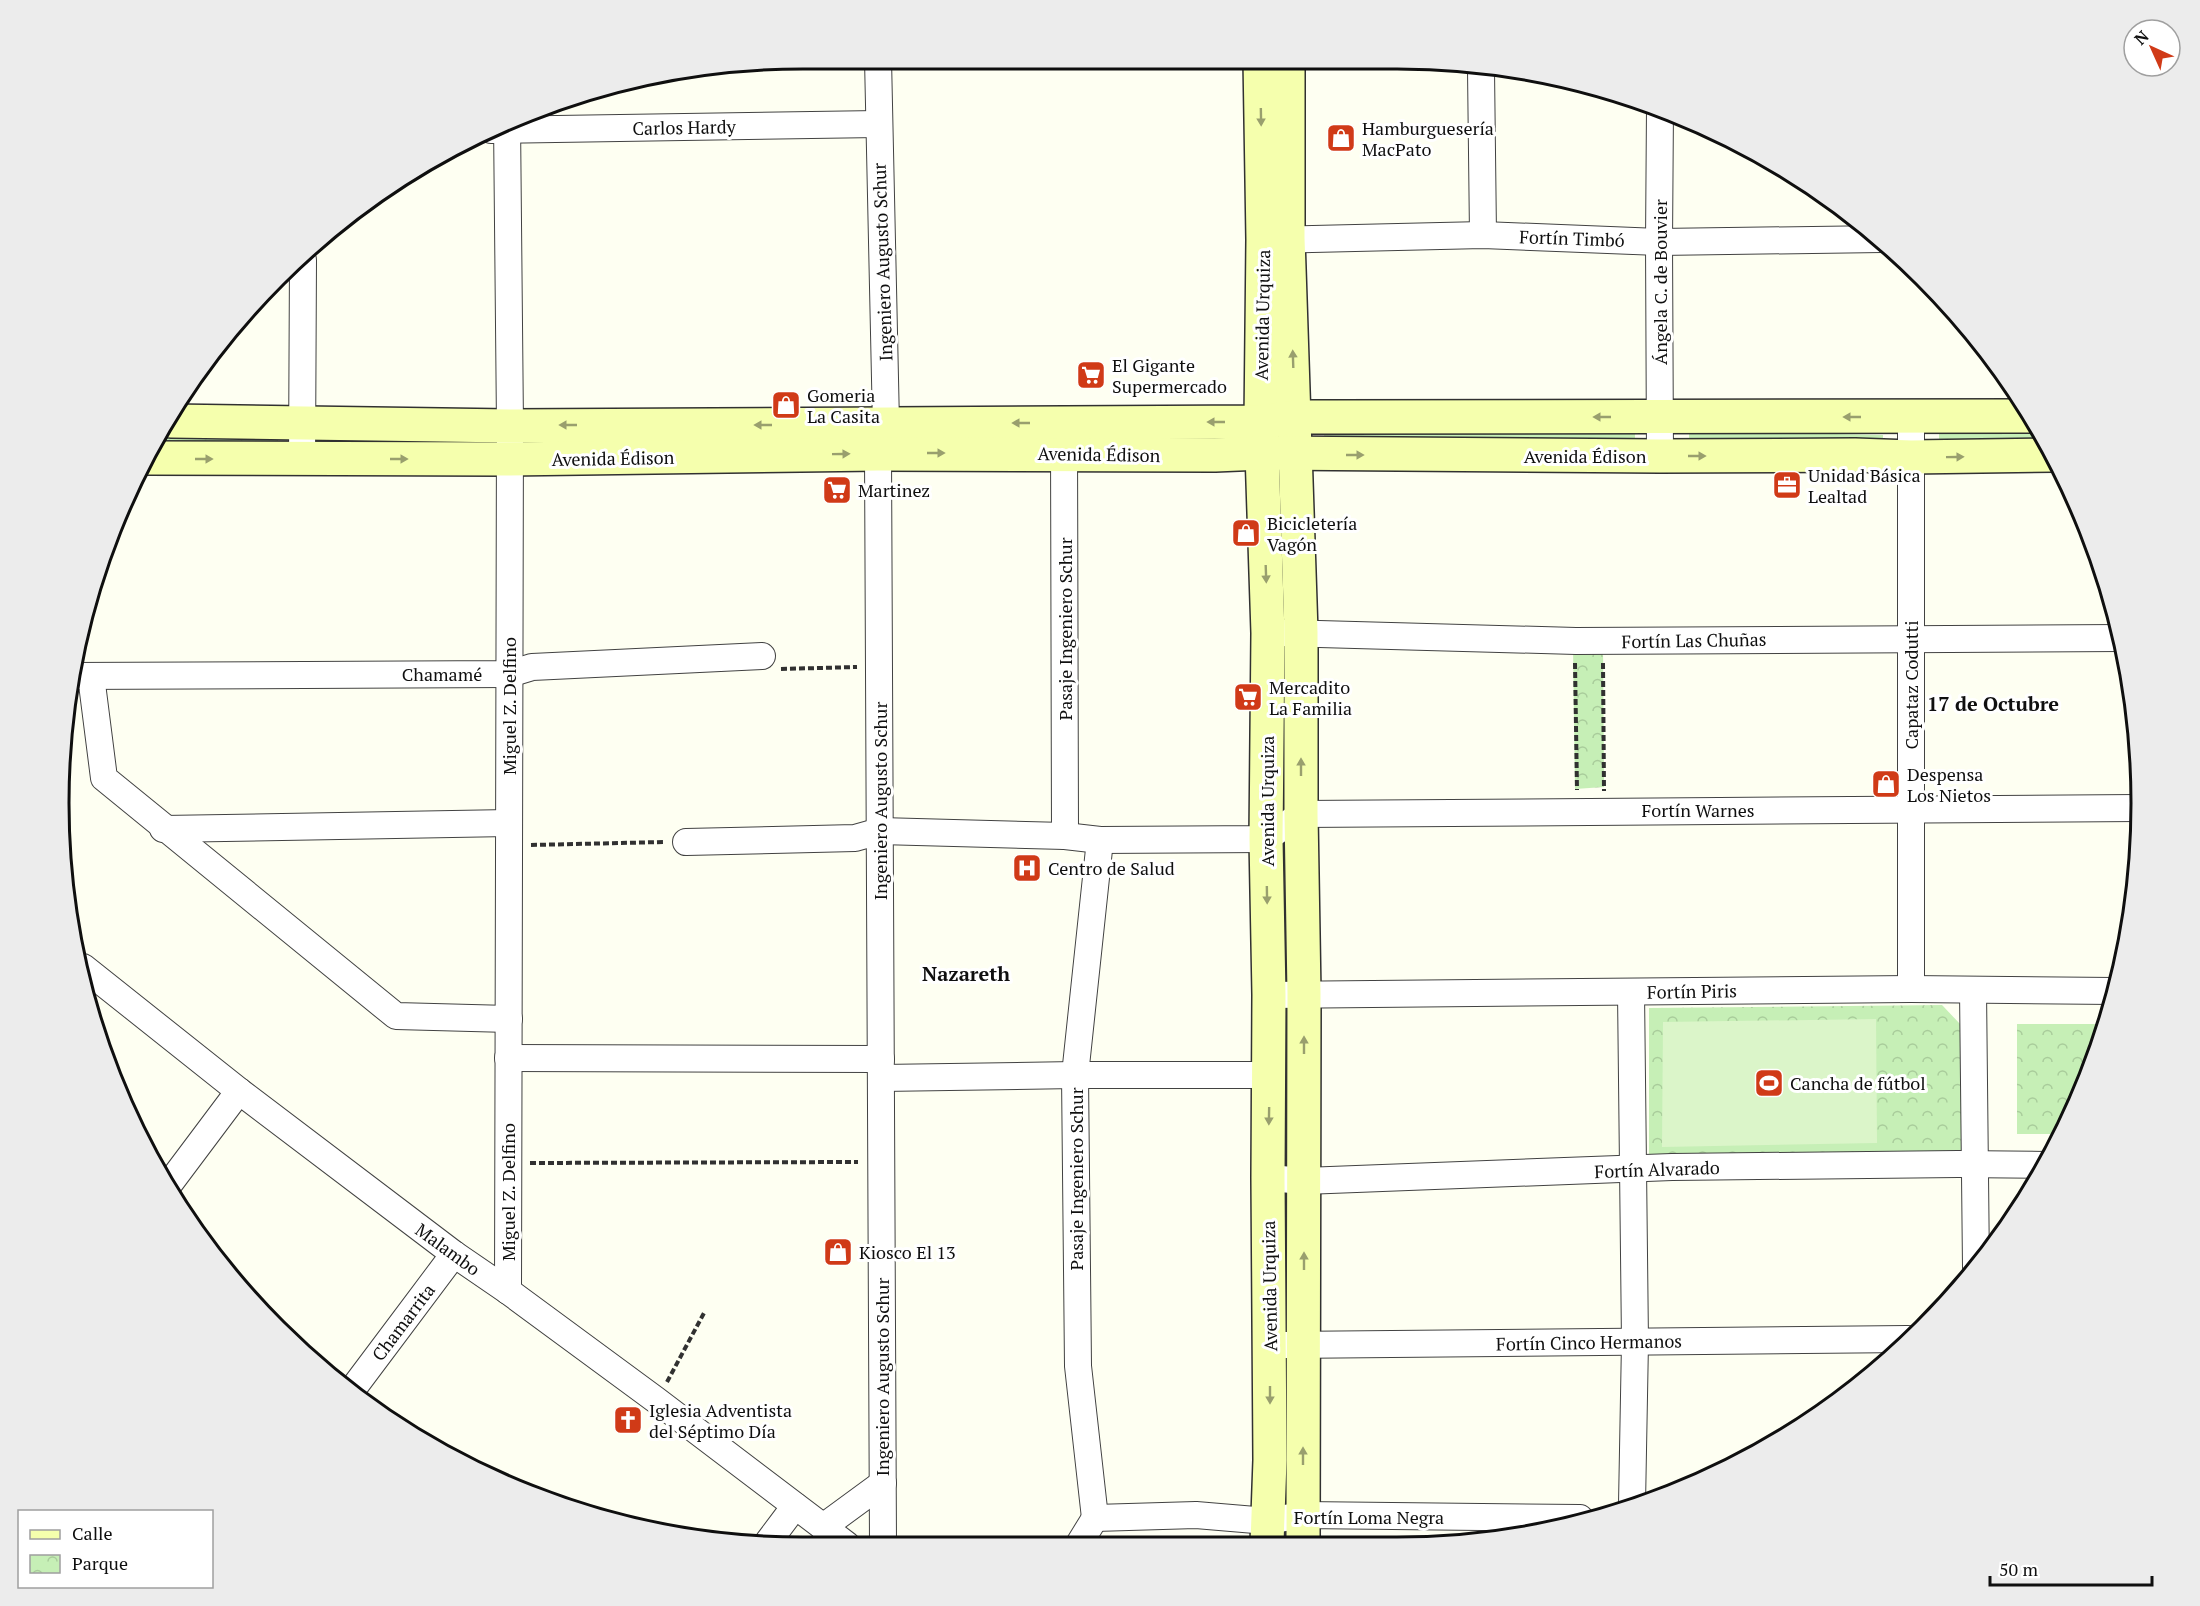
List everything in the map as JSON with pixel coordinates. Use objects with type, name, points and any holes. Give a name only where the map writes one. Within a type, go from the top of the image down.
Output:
[{"type":"main road","name":"Avenida Urquiza","points":[[1261,69],[1295,417],[1301,632],[1304,993],[1303,1529]]},
{"type":"main road","name":"Avenida Urquiza","points":[[1267,1532],[1270,1461],[1269,995],[1266,839],[1268,633],[1262,437],[1287,69]]},
{"type":"main road","name":"Avenida Édison","points":[[1262,437],[1295,417],[2020,416]]},
{"type":"main road","name":"Avenida Édison","points":[[176,421],[510,426],[882,439],[1262,437],[1296,454],[1855,455],[1911,458],[2043,455]]},
{"type":"main road","name":"Avenida Édison","points":[[155,458],[509,459],[882,439]]},
{"type":"street","name":"Ingeniero Augusto Schur","points":[[878,69],[882,439],[879,666],[883,1537]]},
{"type":"street","points":[[1481,74],[1483,235]]},
{"type":"street","name":"Ángela C. de Bouvier","points":[[1660,118],[1660,456]]},
{"type":"street","name":"Carlos Hardy","points":[[518,127],[878,124]]},
{"type":"street","name":"Miguel Z. Delfino","points":[[502,134],[510,426],[508,1291]]},
{"type":"street","name":"Fortín Timbó","points":[[1276,239],[1483,235],[1659,242],[1854,229]]},
{"type":"street","points":[[302,459],[303,266]]},
{"type":"street","name":"Capataz Codutti","points":[[1911,417],[1911,989]]},
{"type":"street","name":"Pasaje Ingeniero Schur","points":[[1064,438],[1065,836]]},
{"type":"street","name":"Fortín Las Chuñas","points":[[1268,633],[1301,632],[1576,641],[2112,638]]},
{"type":"street","name":"Chamamé","points":[[81,676],[509,674],[532,667],[762,656]]},
{"type":"street","points":[[81,676],[104,778],[163,829],[396,1016],[509,1019]]},
{"type":"street","name":"Fortín Warnes","points":[[1301,814],[1577,810],[1911,811],[2131,808]]},
{"type":"street","points":[[686,842],[855,838],[880,831],[1065,836],[1100,840],[1266,839],[1301,814]]},
{"type":"street","points":[[163,829],[509,835]]},
{"type":"street","name":"Pasaje Ingeniero Schur","points":[[1095,1518],[1078,1366],[1075,1075],[1100,840]]},
{"type":"street","name":"Malambo","points":[[89,972],[239,1091],[454,1254],[508,1291],[836,1537]]},
{"type":"street","name":"Fortín Piris","points":[[1269,995],[1911,989],[2106,991]]},
{"type":"street","points":[[1973,990],[1976,1254]]},
{"type":"street","points":[[1630,992],[1635,1342],[1632,1498]]},
{"type":"street","points":[[508,1059],[1075,1075],[1269,1075]]},
{"type":"street","points":[[173,1179],[239,1091]]},
{"type":"street","name":"Fortín Alvarado","points":[[1268,1178],[1304,1181],[1633,1169],[2035,1166]]},
{"type":"street","name":"Chamarrita","points":[[356,1385],[454,1254]]},
{"type":"street","name":"Fortín Cinco Hermanos","points":[[1270,1345],[1898,1339]]},
{"type":"street","points":[[823,1527],[883,1483]]},
{"type":"street","points":[[773,1536],[795,1506]]},
{"type":"street","name":"Fortín Loma Negra","points":[[1095,1518],[1196,1515],[1267,1532],[1558,1519]]},
{"type":"street","points":[[1083,1537],[1095,1518]]},
{"type":"path","points":[[1576,641],[1577,810]]},
{"type":"path","points":[[1603,641],[1604,810]]},
{"type":"path","points":[[762,656],[783,670],[879,666]]},
{"type":"path","points":[[509,835],[632,842],[686,842]]},
{"type":"path","points":[[508,1163],[881,1162]]},
{"type":"path","points":[[656,1401],[704,1313]]},
{"type":"green space","points":[[1324,431],[1635,434],[1635,443],[1324,441]]},
{"type":"green space","points":[[1689,431],[1883,435],[1883,443],[1689,440]]},
{"type":"green space","points":[[2031,433],[2036,442],[1939,443],[1939,434]]},
{"type":"green space","points":[[168,434],[278,434],[278,448],[161,448]]},
{"type":"green space","points":[[1573,645],[1603,645],[1604,787],[1575,789]]},
{"type":"green space","points":[[1942,1005],[1961,1025],[1965,1155],[1649,1160],[1649,1008]]},
{"type":"green space","name":"Cancha de fútbol","points":[[1876,1019],[1877,1143],[1662,1147],[1663,1022]]},
{"type":"green space","points":[[2017,1024],[2097,1024],[2075,1084],[2052,1134],[2017,1134]]},
{"type":"place","name":"Hamburguesería MacPato","points":[[1341,138]]},
{"type":"place","name":"El Gigante Supermercado","points":[[1091,375]]},
{"type":"place","name":"Gomeria La Casita","points":[[786,405]]},
{"type":"place","name":"Unidad Básica Lealtad","points":[[1787,485]]},
{"type":"place","name":"Martinez","points":[[837,490]]},
{"type":"place","name":"Bicicletería Vagón","points":[[1246,533]]},
{"type":"place","name":"Mercadito La Familia","points":[[1248,697]]},
{"type":"place","name":"Despensa Los Nietos","points":[[1886,784]]},
{"type":"place","name":"Centro de Salud","points":[[1027,868]]},
{"type":"place","name":"Cancha de fútbol","points":[[1769,1083]]},
{"type":"place","name":"Kiosco El 13","points":[[838,1252]]},
{"type":"place","name":"Iglesia Adventista del Séptimo Día","points":[[628,1420]]},
{"type":"district","name":"17 de Octubre","points":[[1993,703]]},
{"type":"district","name":"Nazareth","points":[[966,973]]}]
